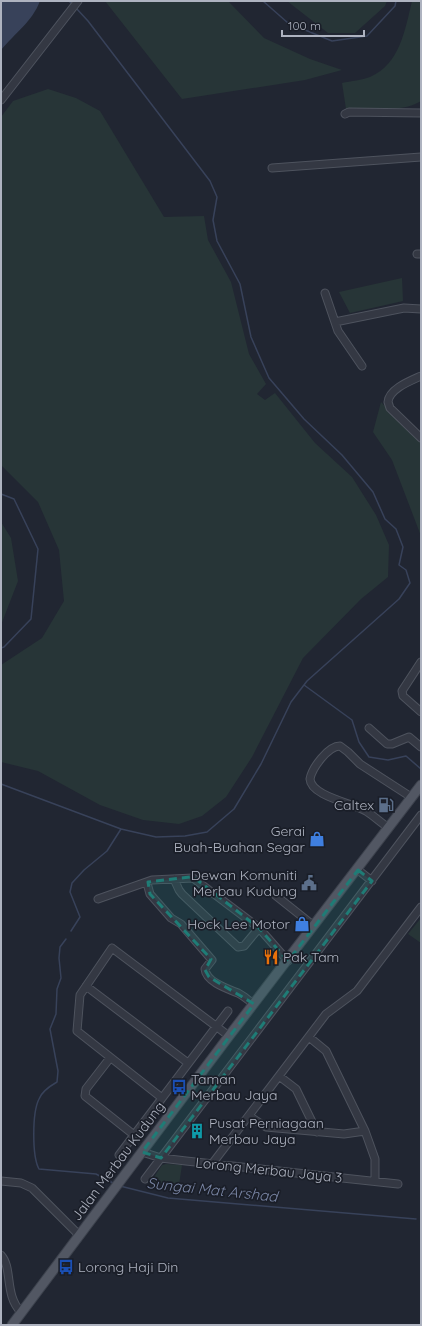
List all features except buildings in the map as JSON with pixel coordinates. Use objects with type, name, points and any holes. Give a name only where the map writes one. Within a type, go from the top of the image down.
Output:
[{"type":"main road","name":"Jalan Merbau Kudung","points":[[12,1325],[229,1036],[358,870],[421,785]]},
{"type":"street","points":[[1,100],[78,1]]},
{"type":"street","points":[[345,114],[349,112],[421,113]]},
{"type":"street","points":[[272,168],[421,157]]},
{"type":"street","points":[[325,293],[338,331],[362,366]]},
{"type":"street","points":[[335,322],[404,308],[421,308]]},
{"type":"street","points":[[421,376],[395,390],[390,395],[388,402],[390,408],[421,438]]},
{"type":"street","points":[[421,662],[402,691],[403,696],[421,712]]},
{"type":"street","points":[[369,728],[387,744],[392,744],[409,738],[421,747]]},
{"type":"street","points":[[389,828],[367,812],[347,802],[321,794],[313,788],[310,779],[315,766],[329,751],[340,746],[360,764],[411,797]]},
{"type":"street","points":[[145,1179],[421,815]]},
{"type":"street","points":[[358,870],[372,881]]},
{"type":"street","points":[[98,899],[152,880],[190,877],[196,879],[259,928],[288,961]]},
{"type":"street","points":[[174,879],[178,890],[238,946],[244,946],[259,928]]},
{"type":"street","points":[[147,883],[150,894],[164,911],[171,918],[181,924],[212,960],[205,969],[209,977],[221,986],[240,994],[254,1004]]},
{"type":"street","points":[[275,895],[314,926]]},
{"type":"street","points":[[212,1164],[326,1014],[357,991],[421,907]]},
{"type":"street","points":[[162,1098],[78,1034],[76,1028],[79,1000],[86,986],[112,948],[229,1036]]},
{"type":"street","points":[[86,986],[188,1063]]},
{"type":"street","points":[[119,1155],[228,1011]]},
{"type":"street","points":[[309,1037],[326,1051],[365,1131],[375,1159],[375,1181]]},
{"type":"street","points":[[110,1058],[86,1089],[85,1096],[134,1135]]},
{"type":"street","points":[[279,1076],[296,1089],[317,1132]]},
{"type":"street","points":[[249,1116],[266,1127],[344,1134],[365,1131]]},
{"type":"street","name":"Lorong Merbau Jaya 3","points":[[142,1152],[161,1158],[398,1184]]},
{"type":"street","points":[[1,1181],[21,1183],[32,1188],[79,1235]]},
{"type":"street","points":[[1,1255],[5,1262],[10,1293],[15,1306],[21,1312]]},
{"type":"highlighted area","points":[[358,870],[372,881],[161,1158],[142,1152],[254,1004],[209,977],[205,970],[211,959],[150,894],[148,882],[190,877],[196,879],[259,928],[288,961]]},
{"type":"shaded area","points":[[105,1],[228,1],[264,38],[310,59],[342,70],[305,80],[182,99]]},
{"type":"shaded area","points":[[287,1],[387,1],[385,6],[355,33],[328,33]]},
{"type":"shaded area","points":[[412,1],[421,1],[421,101],[414,105],[395,109],[346,109],[342,83],[370,77],[388,64],[400,45]]},
{"type":"shaded area","points":[[48,89],[76,98],[100,111],[164,217],[204,216],[208,240],[231,282],[249,354],[266,384],[257,394],[265,400],[275,393],[315,443],[352,477],[376,515],[389,545],[388,577],[361,599],[303,658],[252,757],[226,797],[202,816],[179,824],[143,820],[100,805],[38,771],[1,762],[1,665],[42,638],[64,601],[59,550],[38,502],[1,465],[1,117],[13,101]]},
{"type":"shaded area","points":[[402,278],[403,301],[350,313],[339,292]]},
{"type":"shaded area","points":[[381,402],[421,443],[421,536],[392,460],[373,432]]},
{"type":"shaded area","points":[[1,522],[11,538],[18,581],[1,625]]},
{"type":"shaded area","points":[[421,918],[421,943],[408,934]]},
{"type":"shaded area","points":[[162,1165],[182,1165],[179,1185],[151,1182]]},
{"type":"water","points":[[1,1],[40,1],[28,21],[1,50]]},
{"type":"waterway","points":[[69,1],[72,4]]},
{"type":"waterway","points":[[263,1],[288,23],[332,41],[367,36],[395,6],[396,1]]},
{"type":"waterway","points":[[1,784],[121,829],[156,837],[185,836],[207,832],[234,809],[261,764],[291,702],[307,681],[399,599],[410,583],[406,570],[399,565],[403,547],[396,529],[385,519],[373,492],[342,455],[304,419],[269,378],[251,337],[240,284],[217,241],[213,220],[217,197],[210,181],[88,21],[76,8]]},
{"type":"waterway","points":[[1,494],[14,499],[38,549],[31,619],[4,647],[1,648]]},
{"type":"waterway","points":[[304,685],[352,720],[359,742],[369,757],[388,760],[406,756],[421,769]]},
{"type":"waterway","name":"Sungai Mat Arshad","points":[[71,931],[80,917],[70,892],[72,883],[84,870],[107,851],[121,829]]},
{"type":"waterway","name":"Sungai Mat Arshad","points":[[66,939],[60,947],[59,958],[61,978],[57,989],[56,1014],[50,1029],[58,1071],[57,1082],[44,1091],[37,1105],[34,1124],[35,1155],[39,1169],[96,1174],[113,1183]]},
{"type":"waterway","name":"Sungai Mat Arshad","points":[[120,1186],[168,1198],[416,1219]]},
{"type":"place","name":"Caltex","points":[[386,805]]},
{"type":"place","name":"Gerai Buah-Buahan Segar","points":[[317,839]]},
{"type":"place","name":"Dewan Komuniti Merbau Kudung","points":[[309,883]]},
{"type":"place","name":"Hock Lee Motor","points":[[302,924]]},
{"type":"place","name":"Pak Tam","points":[[271,957]]},
{"type":"place","name":"Taman Merbau Jaya","points":[[179,1087]]},
{"type":"place","name":"Pusat Perniagaan Merbau Jaya","points":[[197,1131]]},
{"type":"place","name":"Lorong Haji Din","points":[[66,1267]]}]
